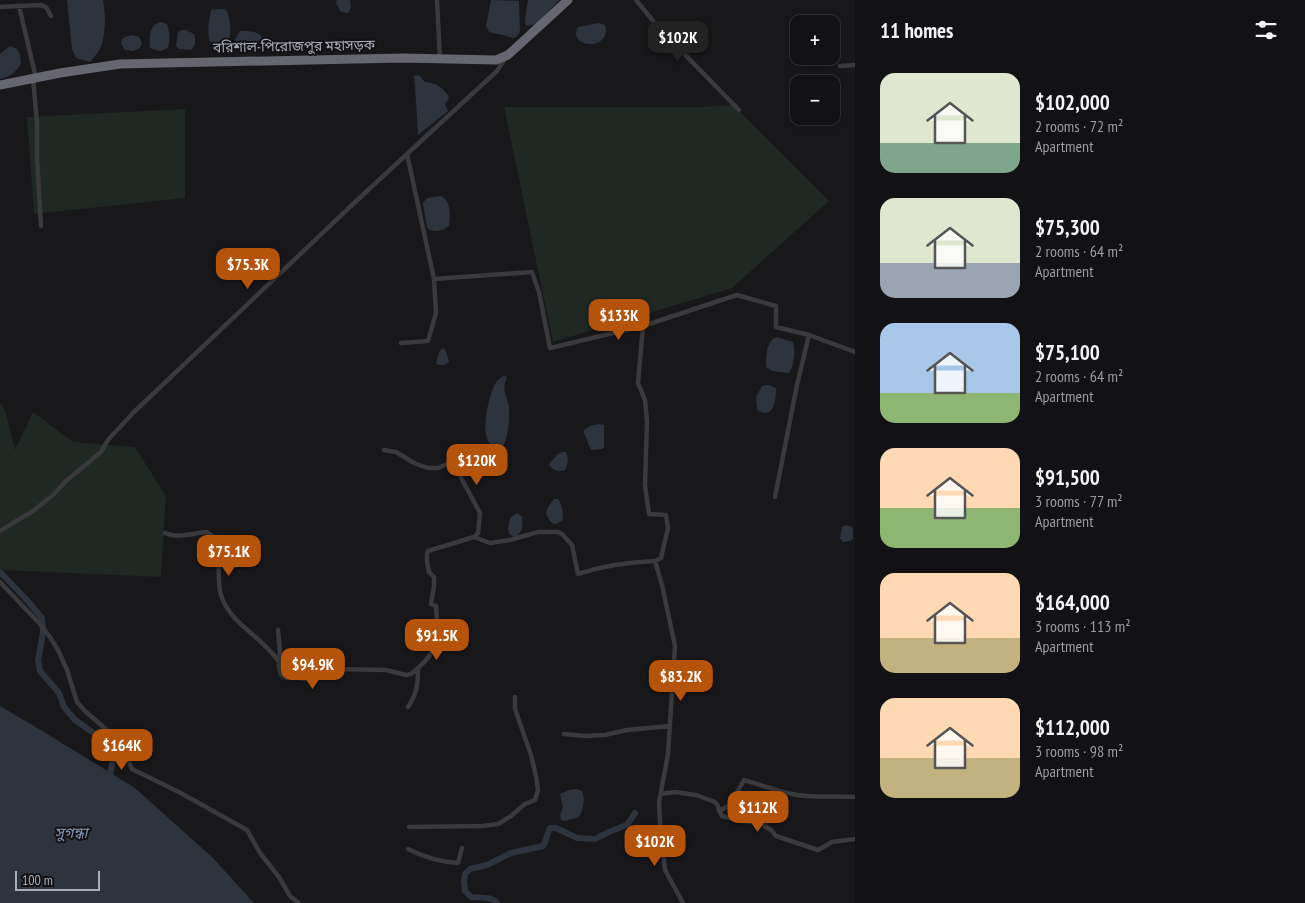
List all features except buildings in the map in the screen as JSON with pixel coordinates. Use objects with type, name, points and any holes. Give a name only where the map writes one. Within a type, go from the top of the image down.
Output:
[{"type":"highway","points":[[507,56],[568,0]]},
{"type":"highway","name":"বরিশাল-পিরোজপুর মহাসড়ক","points":[[0,85],[120,64],[299,59],[402,58],[496,60],[507,56]]},
{"type":"street","points":[[437,0],[440,59]]},
{"type":"street","points":[[636,0],[659,28],[739,110]]},
{"type":"street","points":[[0,6],[40,5],[46,7],[51,16]]},
{"type":"street","points":[[19,6],[35,78],[37,158],[42,226]]},
{"type":"street","points":[[0,531],[33,511],[101,452],[108,440],[134,412],[496,70],[507,56]]},
{"type":"street","points":[[840,66],[855,65]]},
{"type":"street","points":[[401,343],[428,340],[436,313],[434,279],[407,154]]},
{"type":"street","points":[[434,279],[532,272],[539,292],[550,348],[644,326],[737,296],[776,306],[776,327],[809,335],[855,352]]},
{"type":"street","points":[[474,537],[490,543],[510,540],[538,532],[558,532],[572,545],[578,574],[623,562],[655,561],[661,558],[668,528],[666,515],[649,514],[645,485],[647,421],[645,400],[638,383],[644,326]]},
{"type":"street","points":[[774,497],[809,335]]},
{"type":"street","points":[[278,630],[281,675],[286,678],[312,680],[335,669],[386,670],[406,675],[411,674],[427,660],[435,644],[438,630],[436,606],[431,604],[434,577],[429,572],[428,551],[474,537],[478,533],[480,513],[459,474],[458,458],[438,468],[428,468],[414,463],[396,452],[384,450]]},
{"type":"street","points":[[165,533],[177,536],[207,532],[214,538],[217,550],[220,593],[225,605],[233,616],[267,647],[279,662]]},
{"type":"street","points":[[655,561],[675,646],[668,754],[659,802],[660,822],[665,870],[683,903]]},
{"type":"street","points":[[0,582],[50,637],[58,650],[77,702],[116,738],[132,769],[179,792],[247,830],[260,854],[279,877],[290,896],[299,903]]},
{"type":"street","points":[[408,707],[416,695],[418,668]]},
{"type":"street","points":[[409,827],[498,824],[525,804],[535,800],[538,790],[536,776],[515,709],[515,697]]},
{"type":"street","points":[[564,734],[605,735],[627,730],[670,726]]},
{"type":"street","points":[[719,811],[730,805],[744,780],[787,793],[808,796],[838,795],[855,797]]},
{"type":"street","points":[[661,794],[675,792],[696,795],[715,802],[722,816],[760,823],[771,830],[776,836],[818,850],[832,842],[855,839]]},
{"type":"street","points":[[408,849],[422,856],[443,862],[458,863],[462,848]]},
{"type":"shaded area","points":[[733,105],[829,201],[732,288],[553,342],[504,107],[701,107]]},
{"type":"shaded area","points":[[185,109],[185,198],[34,214],[27,117]]},
{"type":"shaded area","points":[[0,402],[5,410],[15,450],[33,412],[73,442],[135,447],[166,496],[161,577],[0,570]]},
{"type":"water","points":[[67,0],[103,0],[105,18],[103,37],[100,49],[90,62],[76,58],[72,49]]},
{"type":"water","points":[[337,0],[350,0],[351,8],[348,13],[341,12],[336,3]]},
{"type":"water","points":[[491,0],[519,1],[520,32],[515,38],[489,32],[486,26]]},
{"type":"water","points":[[528,0],[559,0],[536,25],[526,26],[525,19]]},
{"type":"water","points":[[225,9],[229,16],[230,36],[226,44],[217,46],[211,44],[208,32],[211,10]]},
{"type":"water","points":[[162,22],[167,24],[169,39],[168,48],[160,51],[150,48],[150,39],[154,25]]},
{"type":"water","points":[[598,23],[605,25],[606,33],[602,39],[597,43],[590,44],[578,40],[576,34],[578,27]]},
{"type":"water","points":[[181,30],[194,34],[195,43],[191,50],[179,49],[176,46],[178,32]]},
{"type":"water","points":[[241,31],[253,32],[262,36],[265,44],[262,49],[250,51],[241,47],[235,40]]},
{"type":"water","points":[[132,35],[139,37],[142,43],[140,48],[133,51],[125,50],[121,44],[122,39]]},
{"type":"water","points":[[10,46],[17,49],[21,64],[12,74],[0,79],[0,54]]},
{"type":"water","points":[[414,76],[420,76],[425,82],[440,87],[449,98],[445,104],[448,111],[418,135]]},
{"type":"water","points":[[441,196],[449,205],[449,226],[435,231],[427,228],[423,203],[427,198]]},
{"type":"water","points":[[776,337],[793,342],[794,358],[789,373],[772,371],[766,367],[768,346]]},
{"type":"water","points":[[444,348],[449,362],[444,365],[438,365],[436,363],[440,350]]},
{"type":"water","points":[[504,376],[507,377],[504,389],[509,407],[508,427],[503,447],[494,447],[489,442],[486,434],[487,411],[495,384]]},
{"type":"water","points":[[768,385],[776,388],[773,408],[767,413],[757,410],[756,397],[762,386]]},
{"type":"water","points":[[604,425],[604,447],[591,450],[584,430],[590,426]]},
{"type":"water","points":[[566,452],[568,459],[565,470],[554,470],[549,464],[558,454]]},
{"type":"water","points":[[554,499],[558,499],[563,513],[562,521],[555,524],[550,521],[546,513]]},
{"type":"water","points":[[517,513],[522,517],[522,526],[520,533],[515,537],[510,535],[508,529],[510,518]]},
{"type":"water","points":[[846,525],[853,529],[853,539],[843,542],[840,538],[842,527]]},
{"type":"water","name":"সুগন্ধা","points":[[0,706],[135,788],[213,858],[254,903],[0,903]]},
{"type":"water","points":[[576,789],[582,791],[584,798],[583,808],[579,817],[565,821],[561,820],[560,815],[563,807],[560,794]]},
{"type":"waterway","points":[[0,572],[42,618],[43,632],[38,661],[40,671],[59,693],[64,707],[75,720],[102,739],[112,750],[113,759],[109,781]]},
{"type":"waterway","points":[[497,903],[489,898],[471,897],[465,891],[465,874],[470,869],[487,865],[511,853],[543,846],[550,828],[556,828],[577,838],[595,839],[627,825],[635,813]]}]
